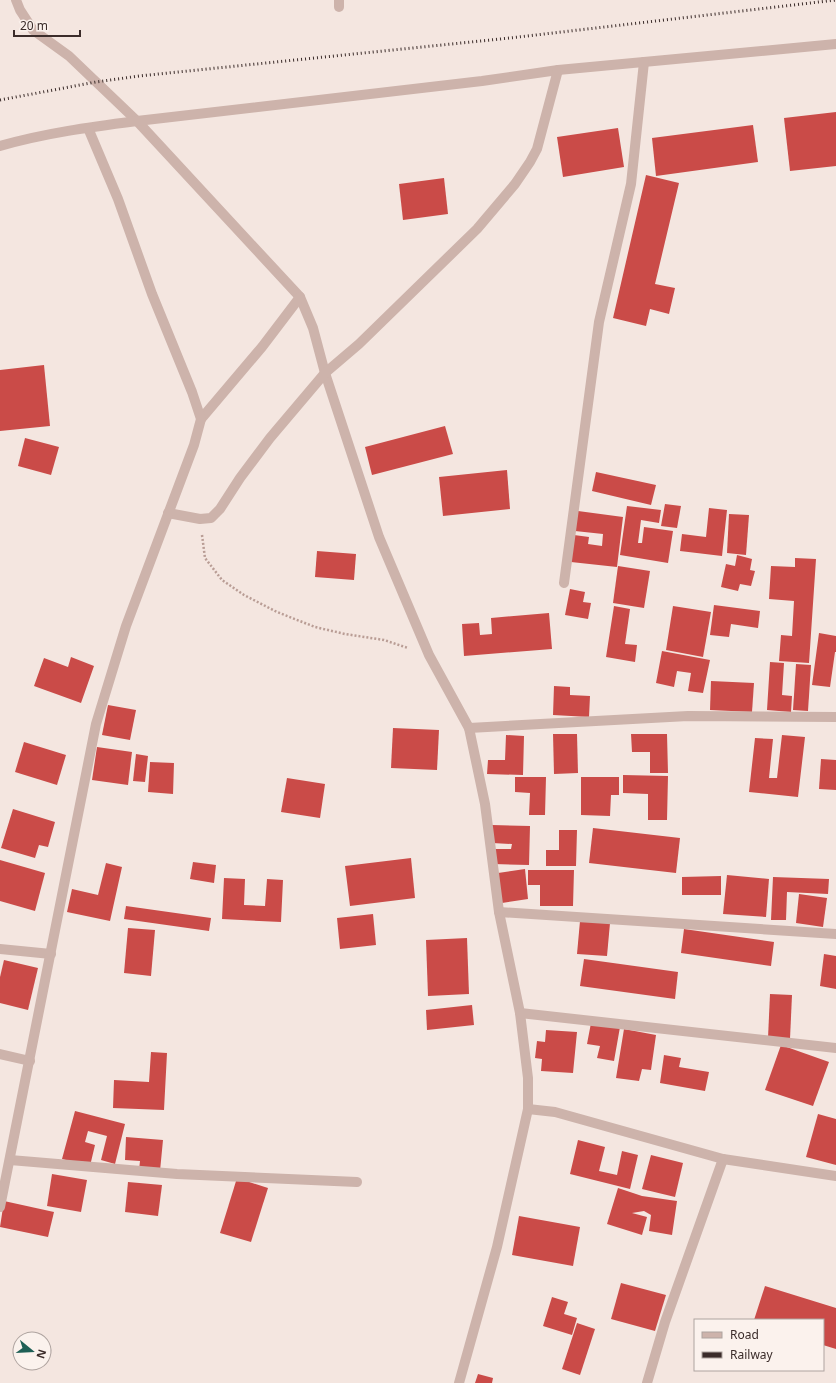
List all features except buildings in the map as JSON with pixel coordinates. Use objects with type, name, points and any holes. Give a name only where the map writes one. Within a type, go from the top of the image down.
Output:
[{"type":"street","points":[[16,0],[20,10],[33,30],[69,56],[137,121],[300,297],[313,328],[325,373],[379,537],[429,655],[469,728],[485,804],[499,912],[520,1013],[528,1078],[528,1109],[497,1247],[460,1383]]},
{"type":"street","points":[[0,146],[24,139],[137,121],[482,81],[558,70],[836,44]]},
{"type":"street","points":[[564,583],[599,322],[631,184],[644,62]]},
{"type":"street","points":[[168,513],[200,519],[211,518],[220,509],[240,478],[270,438],[325,373],[359,344],[477,228],[515,184],[537,149],[558,70]]},
{"type":"street","points":[[88,128],[118,199],[152,294],[192,392],[201,419]]},
{"type":"street","points":[[0,1207],[96,724],[126,626],[194,445],[201,419],[262,347],[300,297]]},
{"type":"street","points":[[469,728],[688,716],[836,717]]},
{"type":"street","points":[[499,912],[836,934]]},
{"type":"street","points":[[0,949],[50,954]]},
{"type":"street","points":[[520,1013],[836,1048]]},
{"type":"street","points":[[0,1054],[30,1061]]},
{"type":"street","points":[[528,1109],[555,1112],[723,1159],[836,1176]]},
{"type":"street","points":[[647,1383],[665,1322],[723,1159]]},
{"type":"street","points":[[10,1160],[177,1174],[357,1182]]},
{"type":"path","points":[[200,519],[205,558],[222,580],[244,595],[277,612],[315,627],[345,634],[384,640],[429,655]]},
{"type":"railway","points":[[0,100],[96,82],[139,76],[510,38],[836,0]]}]
